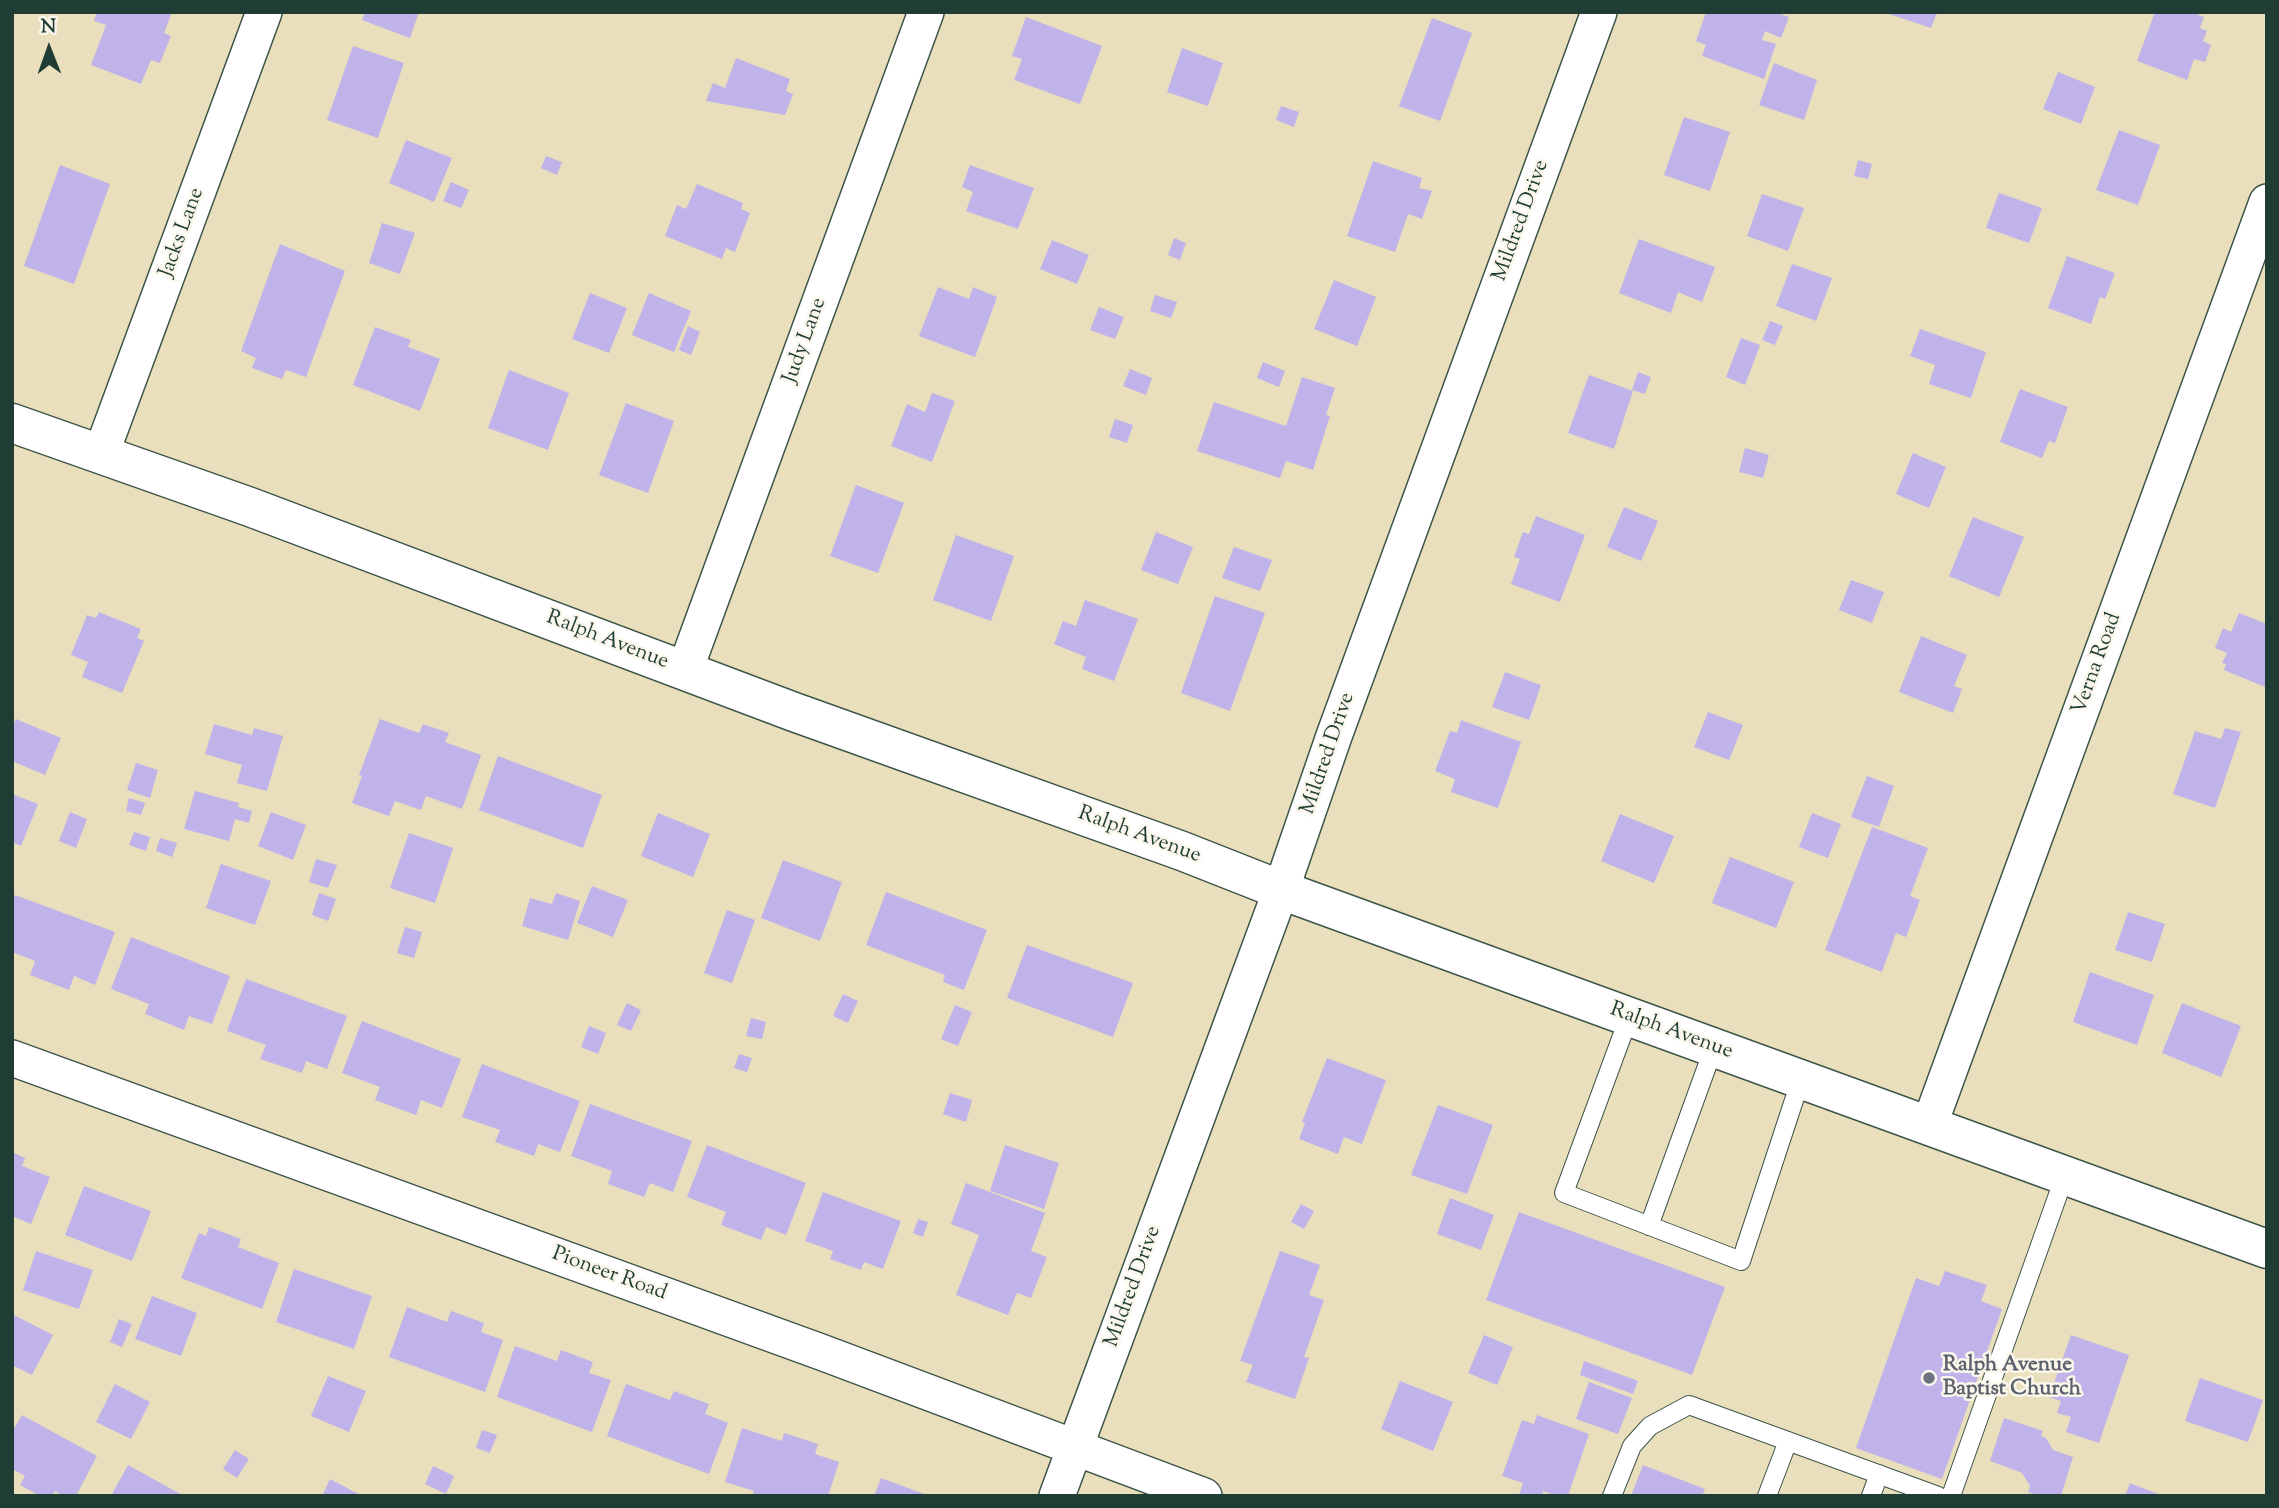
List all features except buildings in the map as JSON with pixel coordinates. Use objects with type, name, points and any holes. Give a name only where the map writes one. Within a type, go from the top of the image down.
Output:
[{"type":"street","name":"Jacks Lane","points":[[101,454],[264,12]]},
{"type":"street","name":"Judy Lane","points":[[685,670],[926,12]]},
{"type":"street","name":"Mildred Drive","points":[[1057,1496],[1281,890],[1334,737],[1599,12]]},
{"type":"street","name":"Verna Road","points":[[1929,1126],[2267,202]]},
{"type":"street","name":"Ralph Avenue","points":[[12,423],[250,507],[794,712],[1182,851],[1281,890],[2267,1249]]},
{"type":"street","name":"Pioneer Road","points":[[12,1058],[795,1342],[1204,1496]]},
{"type":"lane","points":[[1629,1017],[1564,1193],[1741,1261],[1801,1079]]},
{"type":"lane","points":[[1649,1226],[1714,1048]]},
{"type":"lane","points":[[1951,1496],[2065,1175]]},
{"type":"lane","points":[[1612,1496],[1632,1446],[1650,1426],[1689,1405],[1938,1496]]},
{"type":"lane","points":[[1767,1496],[1788,1441]]},
{"type":"lane","points":[[1871,1496],[1879,1474]]},
{"type":"place","name":"Ralph Avenue Baptist Church","points":[[1929,1378]]}]
